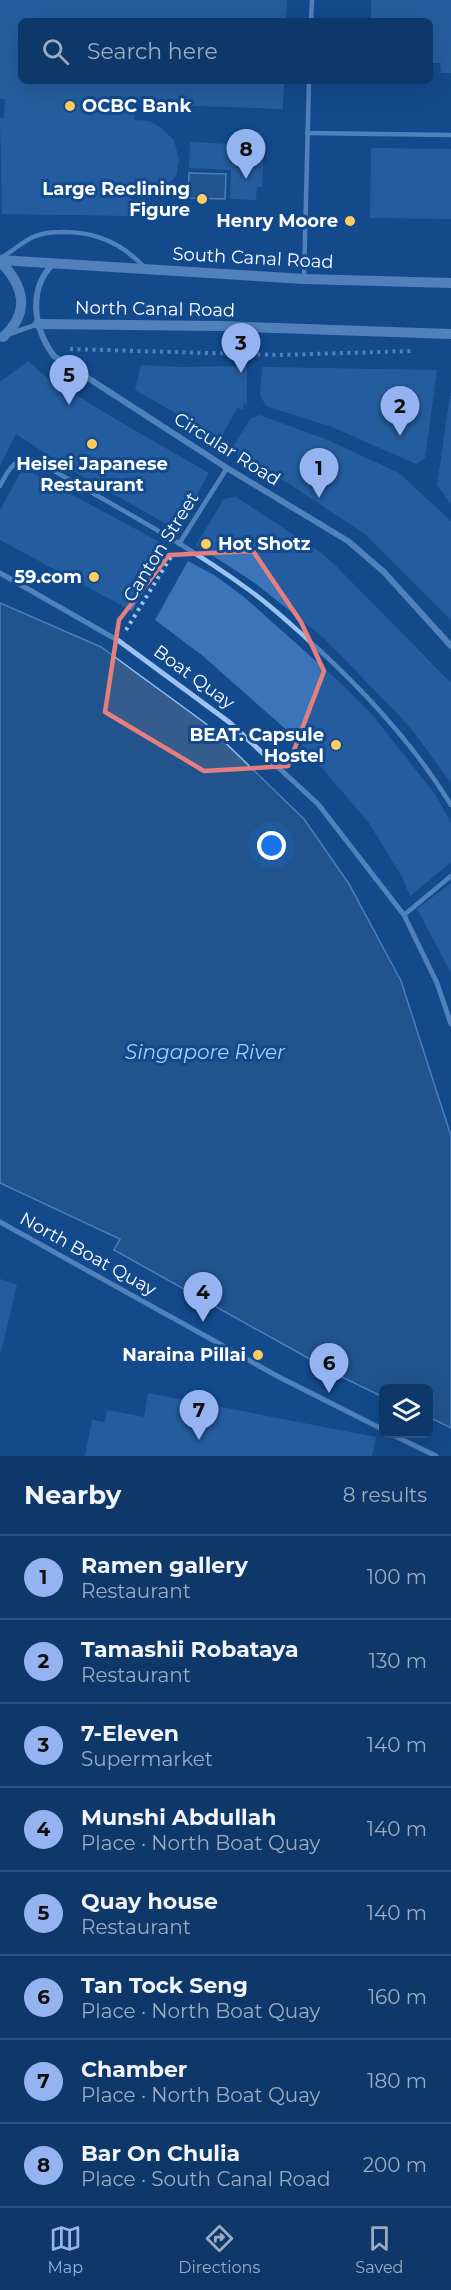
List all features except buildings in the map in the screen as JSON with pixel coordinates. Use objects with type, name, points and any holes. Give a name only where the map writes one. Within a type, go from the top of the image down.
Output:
[{"type":"street","name":"South Canal Road","points":[[0,260],[304,279],[451,283]]},
{"type":"street","points":[[0,260],[15,277],[22,298],[18,320],[2,338]]},
{"type":"street","name":"Circular Road","points":[[54,263],[40,280],[37,291],[38,324],[48,349],[63,364],[227,468],[348,541],[384,573],[451,646]]},
{"type":"street","name":"North Canal Road","points":[[38,324],[220,326],[451,334]]},
{"type":"street","name":"Boat Quay","points":[[0,573],[119,641],[229,722],[318,804],[404,915],[437,983],[451,1024]]},
{"type":"street","name":"North Boat Quay","points":[[0,1222],[279,1377],[379,1427]]},
{"type":"street","points":[[399,1438],[436,1456]]},
{"type":"lane","points":[[312,0],[312,18]]},
{"type":"lane","points":[[304,279],[309,84]]},
{"type":"lane","points":[[307,133],[451,135]]},
{"type":"lane","points":[[0,260],[40,234],[76,232],[92,234],[112,242],[126,250],[146,268]]},
{"type":"lane","points":[[2,338],[22,328],[38,324]]},
{"type":"lane","points":[[0,486],[8,470],[18,461],[26,458],[35,460],[179,543],[251,591],[334,663],[381,712],[411,747],[451,805]]},
{"type":"lane","name":"Canton Street","points":[[179,543],[227,468]]},
{"type":"lane","points":[[404,915],[451,876]]},
{"type":"path","points":[[48,349],[278,355],[416,351]]},
{"type":"path","name":"Canton Street","points":[[119,641],[179,543]]},
{"type":"highlighted area","points":[[253,551],[301,622],[324,671],[288,766],[204,771],[105,712],[119,620],[169,555]]},
{"type":"water","points":[[189,173],[226,174],[225,199],[188,198]]},
{"type":"water","name":"Singapore River","points":[[0,603],[101,647],[205,723],[304,819],[349,884],[401,981],[451,1136],[451,1428],[433,1419],[433,1384],[379,1384],[379,1395],[342,1377],[114,1250],[120,1239],[0,1183]]},
{"type":"place","name":"OCBC Bank","points":[[70,106]]},
{"type":"place","name":"Bar On Chulia","points":[[246,179]]},
{"type":"place","name":"Large Reclining Figure","points":[[202,199]]},
{"type":"place","name":"Henry Moore","points":[[350,221]]},
{"type":"place","name":"7-Eleven","points":[[241,373]]},
{"type":"place","name":"Quay house","points":[[69,405]]},
{"type":"place","name":"Tamashii Robataya","points":[[400,436]]},
{"type":"place","name":"Heisei Japanese Restaurant","points":[[92,444]]},
{"type":"place","name":"Ramen gallery","points":[[319,498]]},
{"type":"place","name":"Hot Shotz","points":[[206,544]]},
{"type":"place","name":"59.com","points":[[94,577]]},
{"type":"place","name":"BEAT. Capsule Hostel","points":[[336,745]]},
{"type":"place","name":"Munshi Abdullah","points":[[203,1322]]},
{"type":"place","name":"Naraina Pillai","points":[[258,1355]]},
{"type":"place","name":"Tan Tock Seng","points":[[329,1393]]},
{"type":"place","name":"Chamber","points":[[199,1440]]}]
